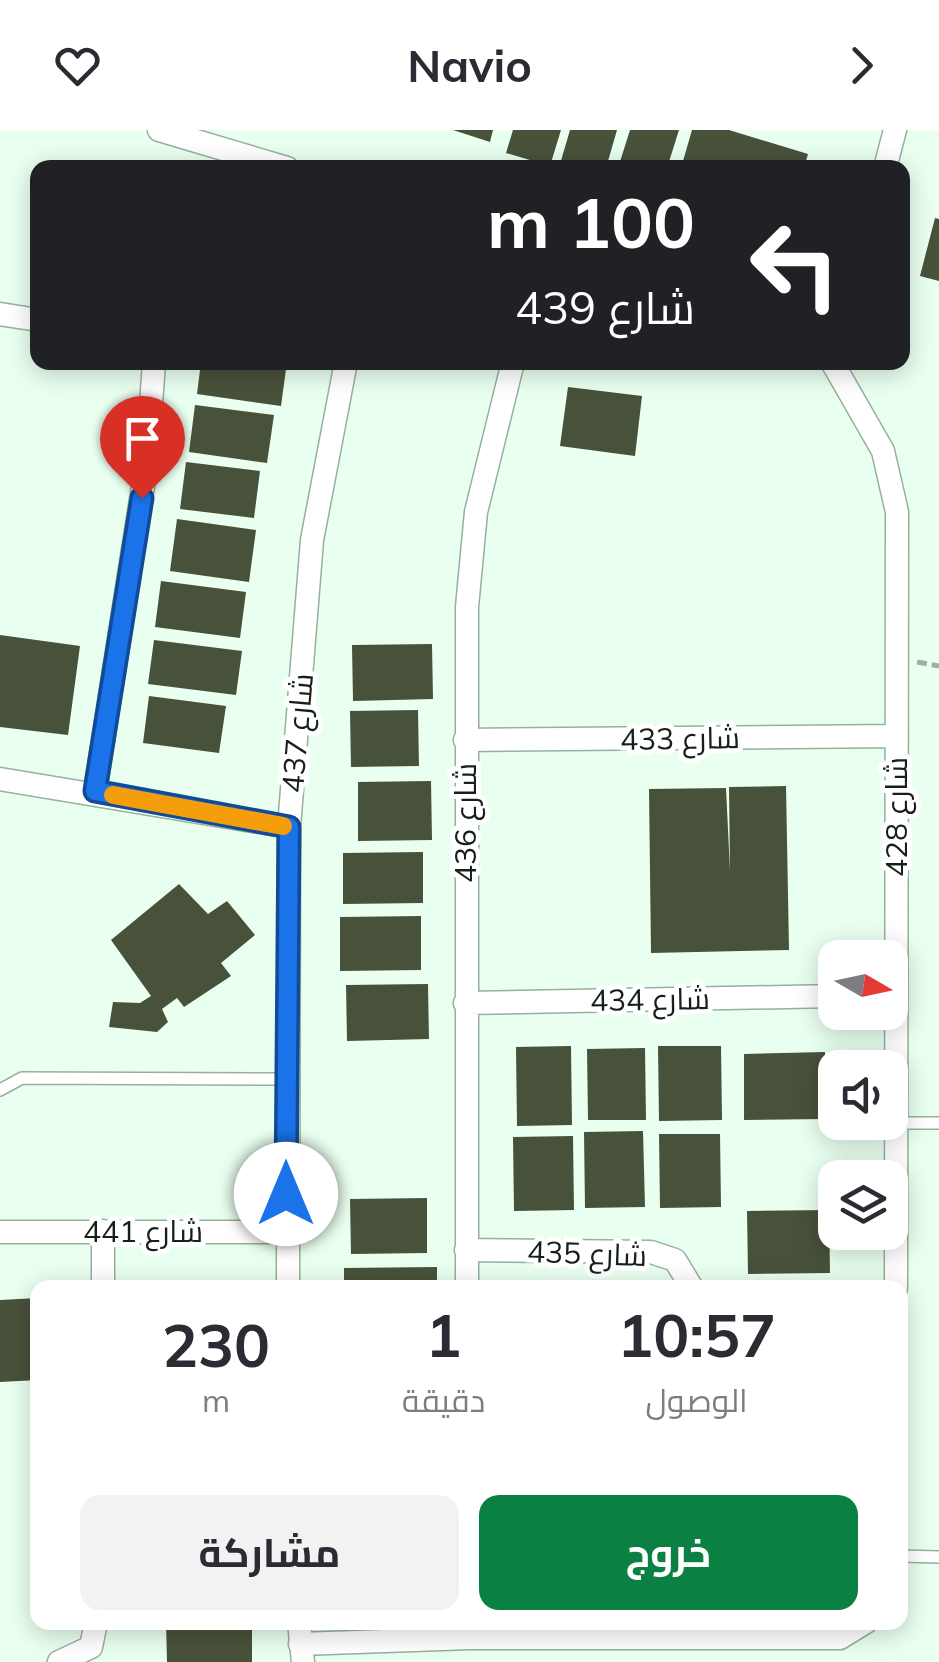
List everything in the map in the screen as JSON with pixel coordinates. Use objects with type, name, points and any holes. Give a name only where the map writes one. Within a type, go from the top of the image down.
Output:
[{"type":"street","points":[[159,130],[221,137],[270,160]]},
{"type":"street","points":[[887,160],[895,130]]},
{"type":"street","points":[[0,314],[30,319]]},
{"type":"street","points":[[95,791],[148,461],[154,370]]},
{"type":"street","name":"شارع 437","points":[[288,1280],[289,827],[312,540],[344,370]]},
{"type":"street","name":"شارع 436","points":[[466,1280],[467,607],[476,512],[511,370]]},
{"type":"street","name":"شارع 428","points":[[837,370],[883,451],[896,512],[894,940]]},
{"type":"street","name":"شارع 433","points":[[465,740],[896,736]]},
{"type":"street","points":[[0,779],[95,791],[289,827]]},
{"type":"street","name":"شارع 434","points":[[465,1003],[818,996]]},
{"type":"street","name":"شارع 428","points":[[896,1140],[896,1280]]},
{"type":"street","points":[[103,1231],[103,1280]]},
{"type":"street","name":"شارع 441","points":[[0,1232],[286,1232]]},
{"type":"street","name":"شارع 435","points":[[466,1250],[650,1252],[675,1260],[687,1280]]},
{"type":"street","points":[[58,1662],[91,1647],[94,1630]]},
{"type":"street","points":[[299,1648],[470,1630]]},
{"type":"street","points":[[707,1630],[840,1638],[853,1630]]},
{"type":"lane","points":[[0,1090],[22,1078],[287,1079]]},
{"type":"lane","points":[[908,1124],[939,1123]]},
{"type":"lane","points":[[908,1556],[939,1556]]},
{"type":"building","points":[[453,130],[493,130],[490,142]]},
{"type":"building","points":[[513,130],[561,130],[552,160],[530,160],[506,153]]},
{"type":"building","points":[[570,130],[617,130],[608,160],[561,160]]},
{"type":"building","points":[[630,130],[679,130],[670,160],[621,160]]},
{"type":"building","points":[[692,130],[729,130],[808,154],[806,160],[683,160]]},
{"type":"building","points":[[935,218],[939,219],[939,281],[920,276]]},
{"type":"building","points":[[200,370],[286,370],[281,406],[197,394]]},
{"type":"building","points":[[568,387],[642,396],[635,456],[560,446]]},
{"type":"building","points":[[195,405],[274,415],[267,463],[189,452]]},
{"type":"building","points":[[186,462],[260,471],[254,518],[180,509]]},
{"type":"building","points":[[177,519],[256,530],[249,582],[170,571]]},
{"type":"building","points":[[161,581],[246,592],[240,638],[155,627]]},
{"type":"building","points":[[0,635],[80,646],[68,735],[0,727]]},
{"type":"building","points":[[154,640],[242,651],[236,695],[148,684]]},
{"type":"building","points":[[432,644],[433,699],[353,701],[352,645]]},
{"type":"building","points":[[149,696],[226,706],[219,753],[143,743]]},
{"type":"building","points":[[418,710],[419,766],[351,767],[350,711]]},
{"type":"building","points":[[431,781],[432,840],[358,841],[358,782]]},
{"type":"building","points":[[786,786],[789,950],[651,953],[649,789],[726,788],[730,871],[729,787]]},
{"type":"building","points":[[423,852],[423,903],[343,904],[343,853]]},
{"type":"building","points":[[179,884],[208,914],[227,901],[255,935],[221,963],[231,976],[184,1007],[177,998],[162,1009],[168,1022],[157,1032],[109,1027],[113,1002],[140,1003],[151,996],[111,940]]},
{"type":"building","points":[[421,916],[421,970],[340,971],[340,917]]},
{"type":"building","points":[[428,984],[429,1039],[347,1041],[346,985]]},
{"type":"building","points":[[571,1046],[572,1125],[517,1126],[516,1047]]},
{"type":"building","points":[[658,1046],[721,1046],[722,1120],[659,1121]]},
{"type":"building","points":[[645,1048],[646,1120],[588,1120],[587,1049]]},
{"type":"building","points":[[818,1052],[818,1119],[744,1120],[744,1054]]},
{"type":"building","points":[[643,1131],[645,1207],[585,1208],[584,1132]]},
{"type":"building","points":[[659,1134],[720,1134],[721,1207],[660,1208]]},
{"type":"building","points":[[573,1136],[574,1210],[514,1211],[513,1137]]},
{"type":"building","points":[[427,1198],[427,1253],[351,1254],[350,1199]]},
{"type":"building","points":[[818,1210],[818,1250],[830,1250],[830,1273],[748,1274],[747,1211]]},
{"type":"building","points":[[437,1267],[437,1280],[344,1280],[344,1268]]},
{"type":"building","points":[[30,1298],[30,1380],[0,1382],[0,1300]]},
{"type":"building","points":[[166,1630],[252,1630],[252,1662],[167,1662]]},
{"type":"slow traffic","points":[[113,795],[283,826]]},
{"type":"route","points":[[142,498],[95,791],[289,827],[286,1194]]}]
